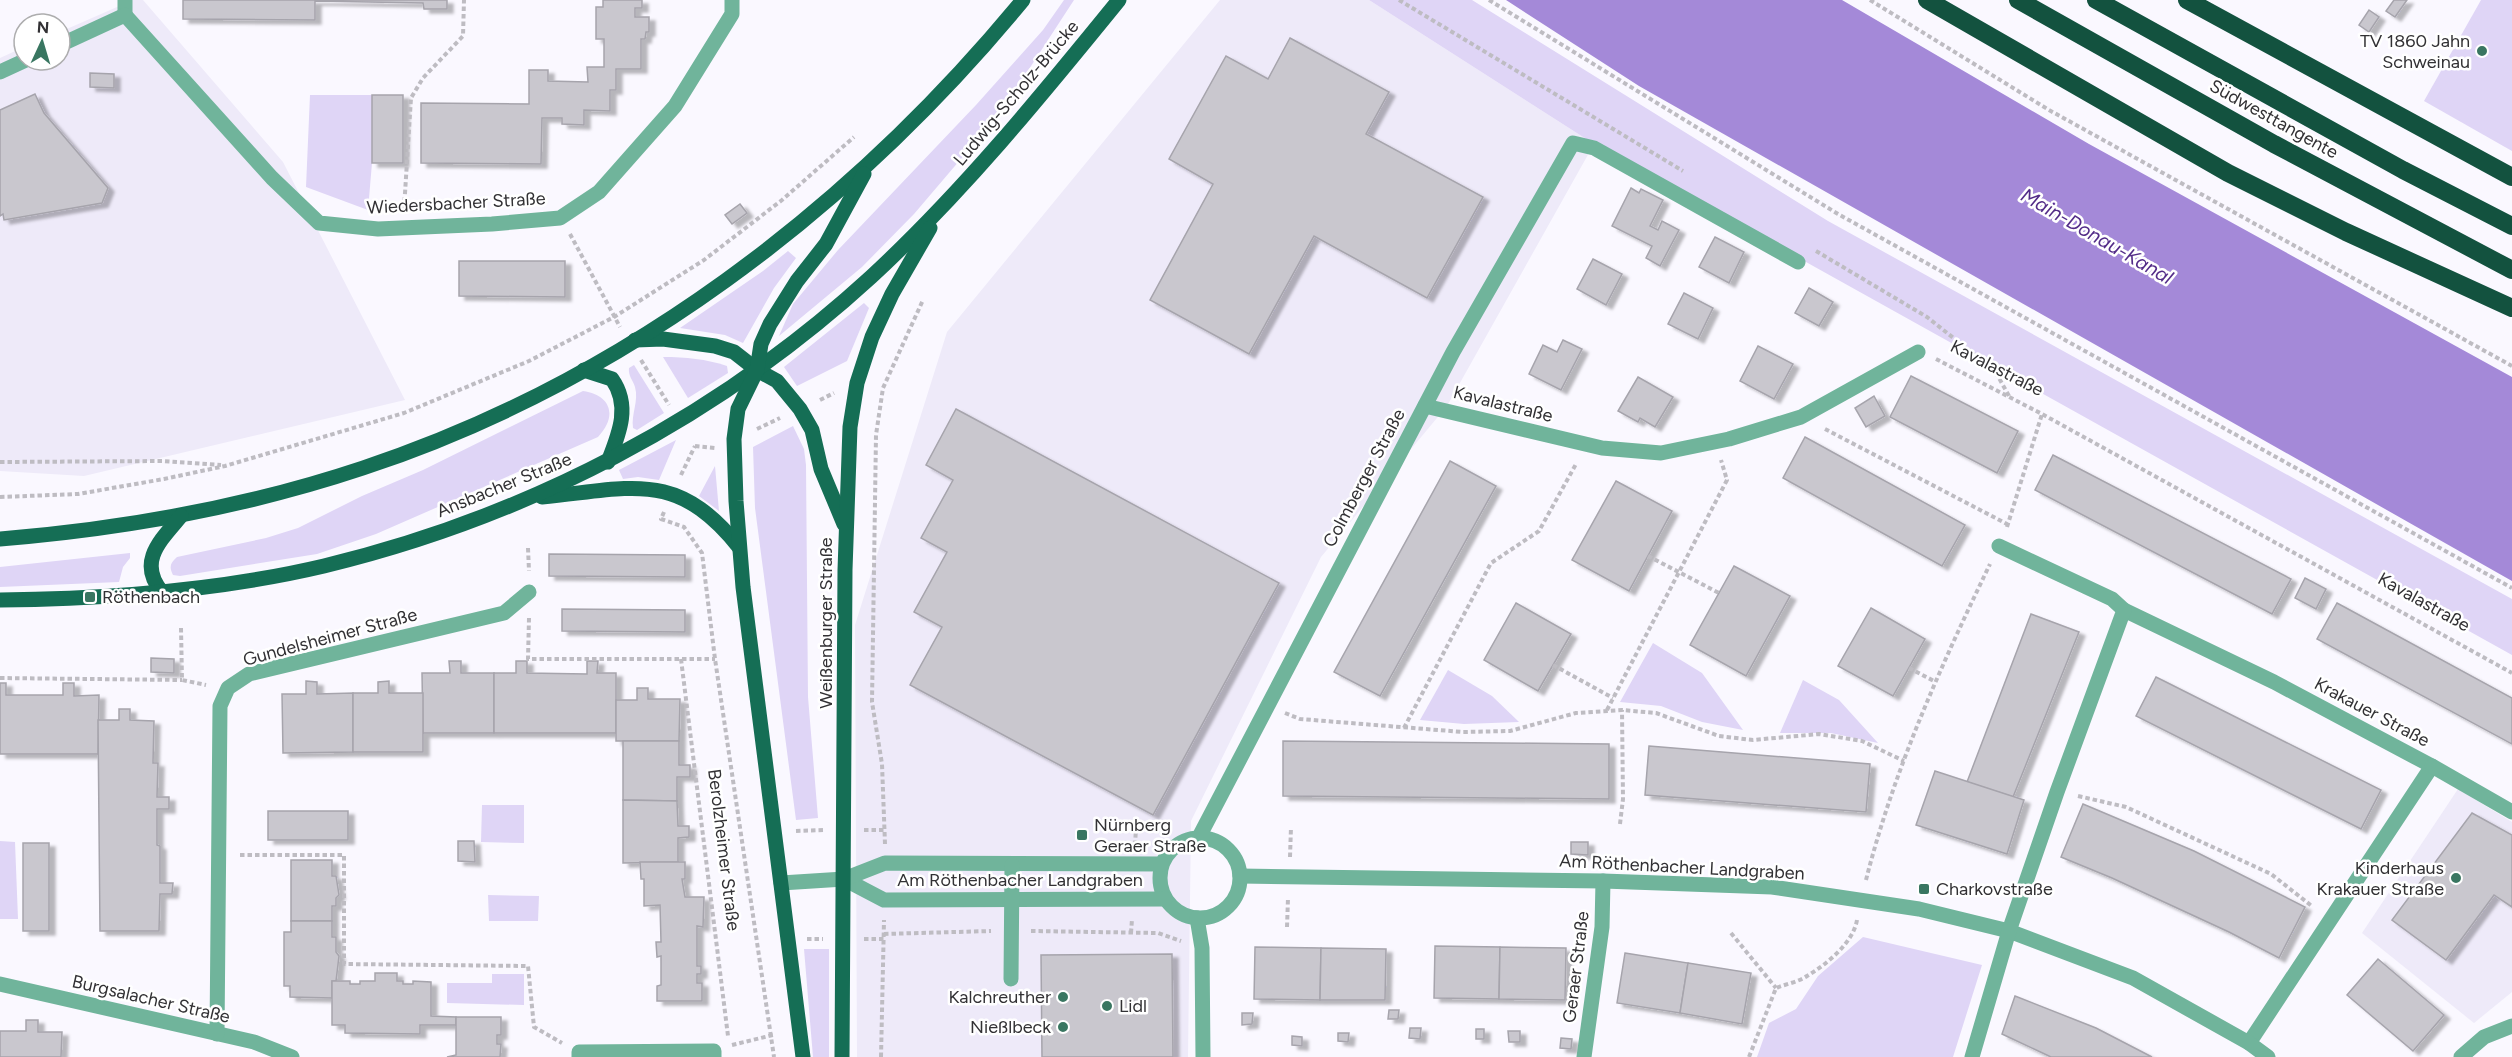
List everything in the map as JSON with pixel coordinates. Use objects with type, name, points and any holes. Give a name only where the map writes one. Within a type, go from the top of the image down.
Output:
[{"type":"highway","points":[[1927,0],[2238,178],[2346,232],[2512,308]]},
{"type":"highway","name":"Südwesttangente","points":[[2018,0],[2274,144],[2512,270]]},
{"type":"highway","name":"Südwesttangente","points":[[2096,0],[2403,170],[2512,226]]},
{"type":"highway","points":[[2187,0],[2512,177]]},
{"type":"main road","points":[[0,539],[76,532],[181,516],[289,491],[365,468],[443,438],[584,370],[635,340],[749,264],[869,166],[962,71],[1023,0]]},
{"type":"main road","name":"Ludwig-Scholz-Brücke","points":[[941,210],[1041,96],[1119,0]]},
{"type":"main road","points":[[803,1057],[739,547],[735,424],[738,409],[757,370],[761,344],[770,324],[797,281],[826,244],[869,166]]},
{"type":"main road","name":"Ansbacher Straße","points":[[0,600],[162,592],[322,567],[466,524],[533,497],[608,462],[679,422],[757,370],[869,280],[941,210]]},
{"type":"main road","name":"Weißenburger Straße","points":[[843,1057],[847,449],[857,383],[883,313],[941,210]]},
{"type":"main road","points":[[635,340],[663,339],[715,346],[734,352],[757,370],[777,381],[805,416],[814,437],[821,469],[846,529]]},
{"type":"main road","points":[[584,370],[612,379],[621,395],[623,415],[620,431],[608,462]]},
{"type":"main road","points":[[533,497],[633,488],[673,493],[694,503],[709,514],[739,547]]},
{"type":"main road","points":[[162,592],[153,581],[149,568],[160,541],[181,516]]},
{"type":"street","name":"Wiedersbacher Straße","points":[[125,8],[272,178],[319,223],[378,229],[492,224],[560,218],[599,192],[675,106],[732,14],[732,0]]},
{"type":"street","points":[[72,38],[125,8]]},
{"type":"street","name":"Colmberger Straße","points":[[1199,837],[1453,352],[1573,143],[1594,148],[1798,262]]},
{"type":"street","name":"Kavalastraße","points":[[1425,406],[1602,448],[1661,453],[1716,442],[1801,417],[1918,352]]},
{"type":"street","name":"Krakauer Straße","points":[[1999,546],[2112,599],[2124,610],[2274,682],[2432,766],[2249,1043]]},
{"type":"street","name":"Gundelsheimer Straße","points":[[217,1034],[220,706],[228,688],[249,674],[504,613],[530,592]]},
{"type":"street","points":[[1972,1057],[2009,931],[2124,610]]},
{"type":"street","points":[[2432,766],[2512,812]]},
{"type":"street","points":[[1199,837],[1219,842],[1227,848],[1234,856],[1240,876],[1239,887],[1228,906],[1209,917],[1197,918],[1185,915],[1165,899],[1160,888],[1159,876],[1167,853],[1187,839],[1199,837]]},
{"type":"street","name":"Am Röthenbacher Landgraben","points":[[781,883],[844,879],[885,863],[1162,864]]},
{"type":"street","points":[[1011,979],[1012,865]]},
{"type":"street","name":"Am Röthenbacher Landgraben","points":[[1240,876],[1603,881],[1772,887],[1920,909],[2009,931],[2133,978],[2249,1043],[2268,1057]]},
{"type":"street","name":"Am Röthenbacher Landgraben","points":[[844,879],[884,900],[1165,899]]},
{"type":"street","name":"Geraer Straße","points":[[1584,1057],[1602,927],[1603,881]]},
{"type":"street","points":[[1197,918],[1202,948],[1203,1057]]},
{"type":"street","name":"Burgsalacher Straße","points":[[0,984],[254,1042],[292,1057]]},
{"type":"street","points":[[2461,1057],[2484,1036],[2512,1026]]},
{"type":"street","points":[[579,1054],[714,1051],[714,1057]]},
{"type":"path","points":[[403,228],[411,98],[423,78],[463,36],[464,0]]},
{"type":"path","points":[[1489,0],[1838,214],[2512,588]]},
{"type":"path","points":[[1870,0],[2049,110],[2512,366]]},
{"type":"path","points":[[0,496],[78,494],[225,466],[404,413],[528,362],[614,317],[704,260],[782,200],[854,137]]},
{"type":"path","points":[[560,218],[588,263],[614,317],[622,330],[635,340],[642,361],[679,422],[695,446],[714,449]]},
{"type":"path","points":[[742,836],[844,829],[885,830],[882,764],[872,702],[876,435],[883,388],[923,300]]},
{"type":"path","name":"Kavalastraße","points":[[1918,352],[1942,361],[2042,414],[2512,673]]},
{"type":"path","points":[[1749,1057],[1776,988],[1806,977],[1841,948],[1856,927],[1873,854],[1904,761],[1934,681],[1999,546],[2042,414]]},
{"type":"path","points":[[1801,417],[2007,524]]},
{"type":"path","points":[[1606,711],[1727,480],[1716,442]]},
{"type":"path","points":[[1404,728],[1491,563],[1539,531],[1586,444]]},
{"type":"path","points":[[0,462],[163,461],[225,466]]},
{"type":"path","points":[[661,519],[684,527],[702,553],[715,658],[774,1057]]},
{"type":"path","points":[[1647,556],[1719,593]]},
{"type":"path","points":[[530,592],[528,659],[715,658]]},
{"type":"path","points":[[181,628],[182,680]]},
{"type":"path","name":"Berolzheimer Straße","points":[[681,659],[729,1046],[772,1035]]},
{"type":"path","points":[[1553,665],[1613,698]]},
{"type":"path","points":[[1909,668],[1934,681]]},
{"type":"path","points":[[0,678],[182,680],[228,688]]},
{"type":"path","points":[[1268,705],[1300,719],[1462,732],[1510,731],[1576,713],[1622,710],[1656,713],[1719,736],[1752,740],[1820,734],[1862,741],[1904,761]]},
{"type":"path","points":[[1620,824],[1623,799],[1622,710]]},
{"type":"path","points":[[2057,792],[2126,807],[2271,874],[2330,921]]},
{"type":"path","points":[[218,855],[344,855],[344,964],[528,966],[534,1027],[579,1054]]},
{"type":"path","points":[[881,1057],[884,900]]},
{"type":"path","points":[[884,934],[1011,931],[1158,933],[1202,948]]},
{"type":"path","points":[[1731,933],[1776,988]]},
{"type":"shaded area","points":[[133,0],[143,0],[283,162],[405,400],[84,476],[0,471],[0,58],[12,52],[12,72],[72,72],[72,27]]},
{"type":"shaded area","points":[[1064,0],[1074,0],[1018,86],[983,133],[914,214],[862,267],[779,336],[793,304],[838,250],[976,105],[1043,30]]},
{"type":"shaded area","points":[[1220,0],[1369,0],[1594,144],[1447,406],[1321,557],[1191,821],[1188,1057],[857,1057],[855,625],[947,332]]},
{"type":"shaded area","points":[[1369,0],[1472,0],[1828,221],[2512,599],[2512,655],[1594,144]]},
{"type":"shaded area","name":"TV 1860 Jahn Schweinau","points":[[2481,0],[2512,0],[2512,151],[2424,101]]},
{"type":"shaded area","points":[[310,95],[372,95],[372,163],[368,210],[306,187]]},
{"type":"shaded area","points":[[788,251],[796,258],[774,288],[743,343],[725,335],[680,328],[763,271]]},
{"type":"shaded area","points":[[864,303],[869,308],[847,361],[797,386],[784,367]]},
{"type":"shaded area","points":[[663,357],[711,362],[727,366],[728,373],[688,398]]},
{"type":"shaded area","points":[[634,365],[664,413],[637,430],[633,428],[636,392],[629,371],[629,368]]},
{"type":"shaded area","points":[[583,391],[600,397],[608,408],[608,422],[598,437],[376,534],[317,554],[180,576],[173,575],[171,565],[177,557],[266,538],[298,528],[362,496],[423,470]]},
{"type":"shaded area","points":[[793,426],[804,449],[806,465],[808,697],[818,818],[796,820],[755,508],[753,447]]},
{"type":"shaded area","points":[[676,440],[659,480],[638,477],[623,479],[619,470]]},
{"type":"shaded area","points":[[715,466],[719,511],[699,496]]},
{"type":"shaded area","points":[[130,553],[119,582],[0,587],[0,567]]},
{"type":"shaded area","points":[[1653,643],[1702,673],[1743,730],[1702,722],[1661,706],[1620,702]]},
{"type":"shaded area","points":[[1448,670],[1492,696],[1519,722],[1464,724],[1420,720]]},
{"type":"shaded area","points":[[1803,680],[1839,700],[1878,743],[1831,733],[1780,733]]},
{"type":"shaded area","name":"Kinderhaus Krakauer Straße","points":[[2458,789],[2512,822],[2512,992],[2474,1023],[2362,933]]},
{"type":"shaded area","points":[[482,805],[524,805],[524,843],[481,842]]},
{"type":"shaded area","points":[[0,841],[15,842],[18,919],[0,919]]},
{"type":"shaded area","points":[[488,895],[539,896],[538,921],[489,921]]},
{"type":"shaded area","points":[[1863,937],[1982,965],[1953,1057],[1757,1057],[1769,1023],[1796,1009],[1818,976]]},
{"type":"shaded area","points":[[804,949],[829,949],[829,1057],[813,1057]]},
{"type":"shaded area","points":[[492,974],[524,974],[524,1005],[447,1003],[447,983],[492,983]]},
{"type":"water","name":"Main-Donau-Kanal","points":[[1506,0],[1842,0],[2089,144],[2512,377],[2512,581],[1639,86]]},
{"type":"building","points":[[183,0],[447,0],[447,9],[424,9],[423,3],[315,1],[315,20],[183,19]]},
{"type":"building","points":[[603,0],[642,0],[642,8],[635,8],[635,17],[649,17],[649,32],[646,32],[645,39],[641,39],[641,69],[616,69],[616,90],[610,90],[610,111],[584,110],[584,125],[562,124],[562,118],[542,118],[541,164],[421,163],[421,103],[529,104],[529,70],[548,70],[548,81],[588,82],[587,67],[604,67],[604,39],[596,39],[596,7],[603,7]]},
{"type":"building","points":[[2394,0],[2407,0],[2395,17],[2386,11]]},
{"type":"building","points":[[2369,10],[2379,17],[2369,32],[2359,25]]},
{"type":"building","points":[[1290,38],[1389,92],[1366,134],[1483,197],[1427,298],[1314,236],[1249,354],[1150,300],[1213,184],[1169,159],[1226,56],[1268,79]]},
{"type":"building","points":[[90,73],[114,74],[114,88],[90,87]]},
{"type":"building","points":[[35,94],[44,113],[108,188],[102,203],[4,220],[3,214],[0,216],[0,110]]},
{"type":"building","points":[[372,95],[403,95],[403,163],[372,163]]},
{"type":"building","points":[[1631,188],[1639,193],[1641,189],[1663,200],[1650,226],[1658,230],[1662,221],[1679,230],[1660,266],[1646,258],[1652,246],[1612,226]]},
{"type":"building","points":[[740,204],[747,213],[732,224],[725,215]]},
{"type":"building","points":[[1715,237],[1744,252],[1729,283],[1699,267]]},
{"type":"building","points":[[1593,259],[1622,274],[1606,305],[1577,289]]},
{"type":"building","points":[[459,261],[565,261],[565,297],[459,296]]},
{"type":"building","points":[[1809,288],[1833,302],[1819,326],[1795,313]]},
{"type":"building","points":[[1684,293],[1713,308],[1698,339],[1668,324]]},
{"type":"building","points":[[1563,340],[1582,349],[1561,390],[1529,374],[1543,345],[1557,352]]},
{"type":"building","points":[[1758,346],[1793,364],[1774,399],[1740,381]]},
{"type":"building","points":[[1911,376],[2018,431],[1997,473],[1890,417]]},
{"type":"building","points":[[1638,377],[1673,397],[1655,427],[1640,418],[1638,422],[1618,411]]},
{"type":"building","points":[[1874,396],[1885,416],[1866,427],[1855,408]]},
{"type":"building","points":[[956,409],[1279,583],[1153,815],[910,685],[942,627],[914,612],[947,552],[921,538],[953,480],[926,465]]},
{"type":"building","points":[[1805,437],[1965,525],[1942,566],[1783,478]]},
{"type":"building","points":[[2053,455],[2291,579],[2272,614],[2035,490]]},
{"type":"building","points":[[1450,461],[1496,486],[1380,696],[1334,672]]},
{"type":"building","points":[[1616,481],[1672,511],[1629,591],[1572,560]]},
{"type":"building","points":[[549,554],[685,555],[685,577],[549,576]]},
{"type":"building","points":[[1734,566],[1790,596],[1746,676],[1690,645]]},
{"type":"building","points":[[2305,578],[2326,589],[2316,609],[2295,598]]},
{"type":"building","points":[[1516,603],[1571,634],[1538,691],[1484,660]]},
{"type":"building","points":[[2337,603],[2512,698],[2512,744],[2317,639]]},
{"type":"building","points":[[1871,608],[1925,639],[1893,696],[1838,666]]},
{"type":"building","points":[[562,609],[685,610],[685,632],[562,631]]},
{"type":"building","points":[[2031,614],[2079,632],[2013,797],[1967,782]]},
{"type":"building","points":[[151,658],[174,659],[174,673],[151,672]]},
{"type":"building","points":[[449,661],[461,661],[461,673],[494,673],[494,733],[423,733],[422,673],[450,673]]},
{"type":"building","points":[[516,661],[527,661],[527,673],[587,674],[587,661],[598,661],[597,673],[616,673],[616,733],[494,733],[494,673],[516,673]]},
{"type":"building","points":[[2156,677],[2381,790],[2361,829],[2136,716]]},
{"type":"building","points":[[306,681],[317,682],[317,694],[353,693],[353,752],[283,753],[282,694],[306,694]]},
{"type":"building","points":[[389,681],[389,693],[423,693],[423,752],[353,752],[353,693],[378,693],[378,682]]},
{"type":"building","points":[[0,683],[6,683],[6,695],[63,695],[63,683],[74,683],[74,696],[99,695],[98,754],[0,754]]},
{"type":"building","points":[[637,688],[648,688],[648,699],[680,699],[679,741],[616,741],[616,700],[637,700]]},
{"type":"building","points":[[119,709],[130,709],[130,720],[154,721],[153,763],[158,763],[157,797],[169,797],[169,809],[157,809],[160,883],[173,883],[172,894],[160,894],[159,931],[100,931],[98,720],[119,720]]},
{"type":"building","points":[[623,741],[679,741],[679,765],[690,765],[690,777],[677,777],[677,801],[623,800]]},
{"type":"building","points":[[1283,741],[1609,744],[1609,799],[1283,796]]},
{"type":"building","points":[[1649,746],[1870,764],[1866,812],[1645,795]]},
{"type":"building","points":[[1935,771],[2024,800],[2007,854],[1916,825]]},
{"type":"building","points":[[623,800],[677,801],[678,826],[689,826],[689,837],[678,838],[678,862],[623,863]]},
{"type":"building","points":[[2083,804],[2194,851],[2305,907],[2279,958],[2229,932],[2061,857]]},
{"type":"building","points":[[268,811],[348,811],[348,840],[268,840]]},
{"type":"building","points":[[2472,813],[2512,835],[2512,907],[2494,895],[2446,960],[2392,920]]},
{"type":"building","points":[[458,841],[474,841],[475,862],[458,861]]},
{"type":"building","points":[[1571,842],[1588,842],[1588,855],[1571,854]]},
{"type":"building","points":[[23,843],[49,843],[49,931],[23,931]]},
{"type":"building","points":[[291,860],[332,860],[332,876],[336,876],[339,895],[336,898],[336,906],[332,906],[332,921],[291,921]]},
{"type":"building","points":[[640,862],[685,862],[685,879],[682,879],[685,897],[704,897],[703,927],[697,926],[697,966],[701,966],[701,974],[697,974],[697,983],[702,983],[702,1001],[657,1001],[657,986],[661,985],[661,956],[657,957],[656,942],[661,942],[660,905],[644,906],[644,879],[641,879]]},
{"type":"building","points":[[291,921],[332,921],[332,937],[336,937],[336,952],[339,956],[336,981],[332,981],[332,998],[290,997],[290,986],[284,986],[284,932],[291,932]]},
{"type":"building","points":[[1435,946],[1500,947],[1499,999],[1434,998]]},
{"type":"building","points":[[1255,947],[1321,948],[1320,1000],[1254,999]]},
{"type":"building","points":[[1500,947],[1566,948],[1565,1000],[1499,999]]},
{"type":"building","points":[[1321,948],[1386,949],[1385,1000],[1320,1000]]},
{"type":"building","points":[[1625,953],[1688,963],[1680,1013],[1617,1003]]},
{"type":"building","name":"Lidl","points":[[1172,954],[1173,1057],[1042,1057],[1041,955]]},
{"type":"building","points":[[2378,959],[2444,1015],[2413,1051],[2347,995]]},
{"type":"building","points":[[1688,963],[1751,973],[1742,1024],[1680,1013]]},
{"type":"building","points":[[375,973],[397,973],[397,981],[403,981],[403,984],[413,984],[413,981],[431,982],[431,1016],[456,1017],[456,1025],[420,1025],[420,1034],[345,1033],[345,1025],[332,1025],[332,981],[350,981],[350,984],[360,984],[360,981],[375,981]]},
{"type":"building","points":[[2015,996],[2096,1028],[2152,1057],[2051,1057],[2002,1034]]},
{"type":"building","points":[[1389,1010],[1399,1010],[1398,1019],[1388,1019]]},
{"type":"building","points":[[1242,1013],[1253,1013],[1252,1024],[1242,1025]]},
{"type":"building","points":[[456,1017],[501,1017],[501,1035],[497,1035],[497,1044],[501,1044],[500,1057],[447,1057],[456,1055]]},
{"type":"building","points":[[26,1020],[38,1020],[38,1032],[62,1032],[61,1057],[0,1057],[0,1031],[26,1031]]},
{"type":"building","points":[[1410,1028],[1421,1028],[1420,1039],[1409,1038]]},
{"type":"building","points":[[1476,1029],[1484,1029],[1484,1039],[1476,1039]]},
{"type":"building","points":[[1508,1031],[1520,1031],[1520,1042],[1509,1042]]},
{"type":"building","points":[[1338,1033],[1349,1033],[1348,1042],[1338,1041]]},
{"type":"building","points":[[1292,1036],[1302,1037],[1302,1046],[1292,1045]]},
{"type":"building","points":[[1561,1038],[1572,1039],[1571,1049],[1560,1048]]},
{"type":"place","name":"TV 1860 Jahn Schweinau","points":[[2482,51]]},
{"type":"place","name":"Röthenbach","points":[[90,597]]},
{"type":"place","name":"Nürnberg Geraer Straße","points":[[1082,835]]},
{"type":"place","name":"Kinderhaus Krakauer Straße","points":[[2456,878]]},
{"type":"place","name":"Charkovstraße","points":[[1924,889]]},
{"type":"place","name":"Kalchreuther","points":[[1063,997]]},
{"type":"place","name":"Lidl","points":[[1107,1006]]},
{"type":"place","name":"Nießlbeck","points":[[1063,1027]]}]
